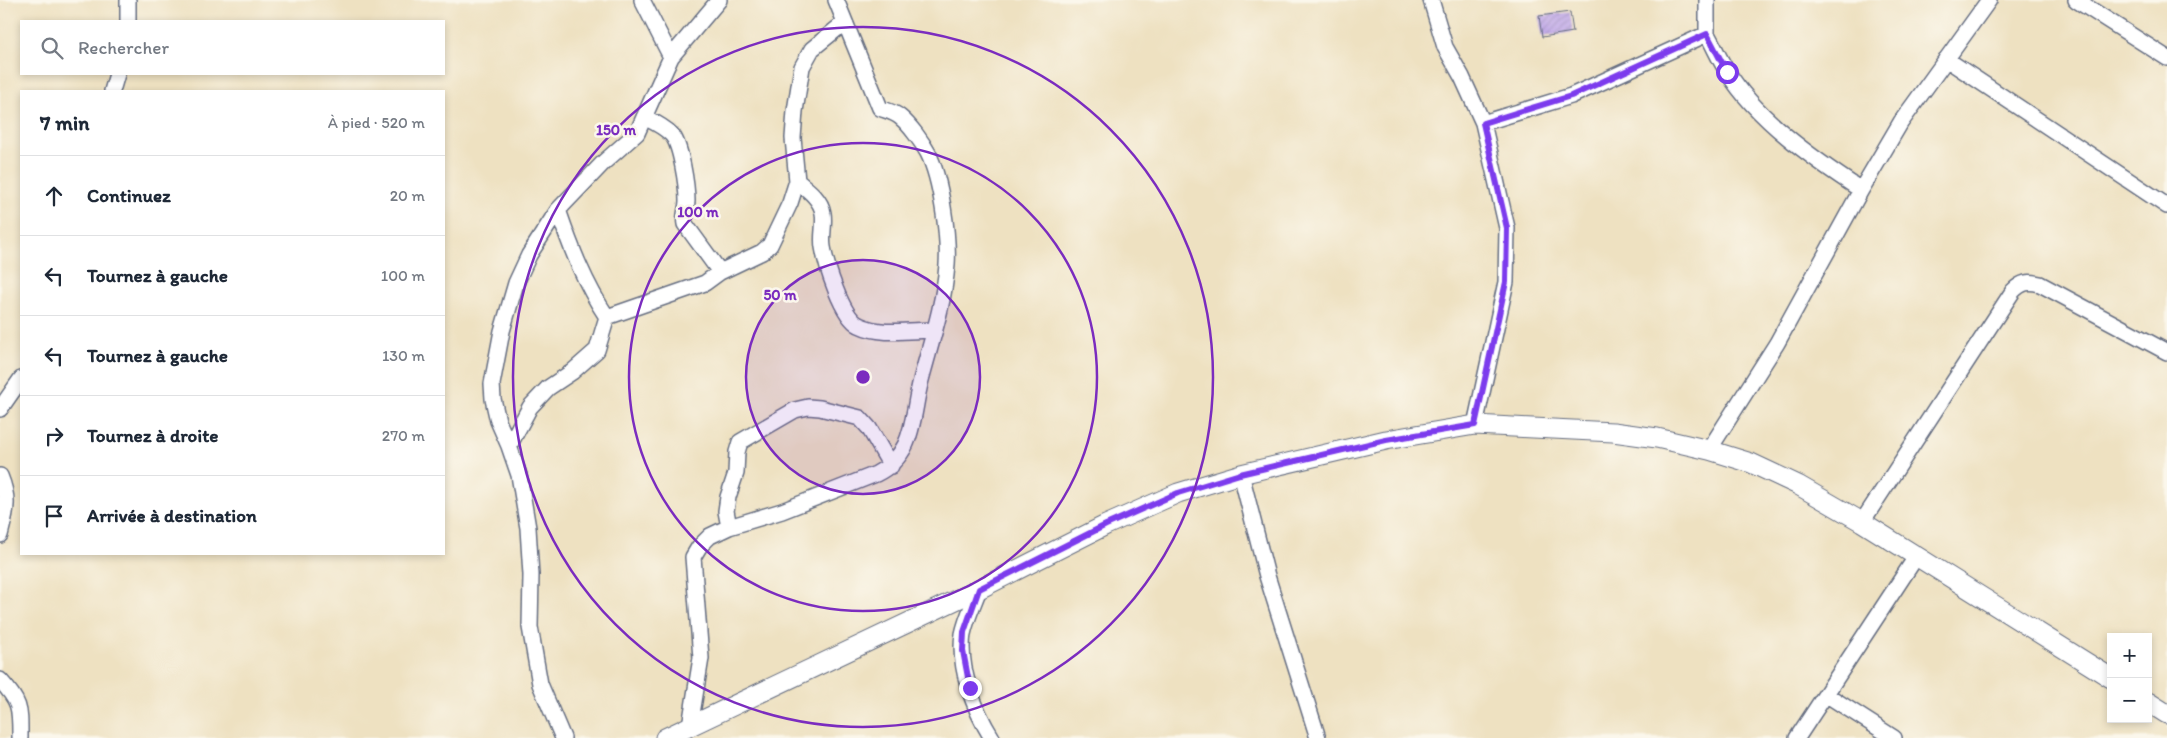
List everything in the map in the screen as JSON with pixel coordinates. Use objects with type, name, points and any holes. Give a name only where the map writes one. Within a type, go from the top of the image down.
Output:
[{"type":"street","points":[[128,0],[128,20]]},
{"type":"street","points":[[642,0],[671,57]]},
{"type":"street","points":[[563,738],[540,684],[530,627],[531,575],[528,528],[519,475],[498,421],[492,391],[502,331],[516,283],[529,255],[558,210],[604,162],[637,133],[671,57],[719,0]]},
{"type":"street","points":[[690,726],[701,658],[693,557],[699,547],[710,536],[729,527],[782,511],[876,474],[891,466],[908,441],[920,383],[934,330],[947,264],[943,203],[928,153],[904,120],[895,113],[880,108],[836,0]]},
{"type":"street","points":[[1431,0],[1445,47],[1462,76],[1483,123],[1507,228],[1506,273],[1486,382],[1475,425]]},
{"type":"street","points":[[1707,0],[1707,34],[1727,72],[1774,125],[1819,162],[1861,190]]},
{"type":"street","points":[[1709,450],[1777,343],[1861,190],[1901,122],[1989,0]]},
{"type":"street","points":[[2076,0],[2167,58]]},
{"type":"street","points":[[608,317],[705,282],[720,272],[762,252],[770,245],[790,203],[797,181],[793,138],[802,67],[812,49],[844,23]]},
{"type":"street","points":[[1483,123],[1571,96],[1707,34]]},
{"type":"street","points":[[1946,59],[2167,206]]},
{"type":"street","points":[[112,90],[117,75]]},
{"type":"street","points":[[644,117],[659,124],[673,135],[687,179],[685,224],[720,272]]},
{"type":"street","points":[[797,181],[817,200],[823,212],[823,247],[831,276],[847,313],[857,325],[876,330],[934,330]]},
{"type":"street","points":[[558,210],[576,260],[590,290],[608,317]]},
{"type":"street","points":[[1862,522],[2013,291],[2020,284],[2028,281],[2040,284],[2167,352]]},
{"type":"street","points":[[509,446],[530,407],[548,388],[572,372],[597,350],[608,317]]},
{"type":"street","points":[[0,409],[20,380]]},
{"type":"street","points":[[729,527],[726,512],[728,497],[736,473],[736,452],[740,442],[795,410],[808,407],[820,408],[860,418],[869,428],[891,466]]},
{"type":"street","points":[[665,738],[979,589],[1115,521],[1178,493],[1240,474],[1386,440],[1475,425],[1613,432],[1657,438],[1709,450],[1751,463],[1798,485],[1862,522],[2107,676]]},
{"type":"street","points":[[1240,474],[1267,576],[1318,738]]},
{"type":"street","points":[[0,476],[6,490],[8,506],[0,536]]},
{"type":"street","points":[[1797,738],[1916,557]]},
{"type":"street","points":[[979,589],[964,632],[963,651],[970,688],[980,719],[992,738]]},
{"type":"street","points":[[0,680],[15,696],[18,704],[20,738]]},
{"type":"street","points":[[1827,695],[1894,738]]},
{"type":"street","points":[[2152,705],[2167,714]]},
{"type":"building","points":[[1570,12],[1573,32],[1542,37],[1539,16]]},
{"type":"route","points":[[970,688],[963,651],[964,632],[979,589],[1106,525],[1178,493],[1240,474],[1386,440],[1475,425],[1486,382],[1506,282],[1507,228],[1483,123],[1571,96],[1707,34],[1727,72]]}]
